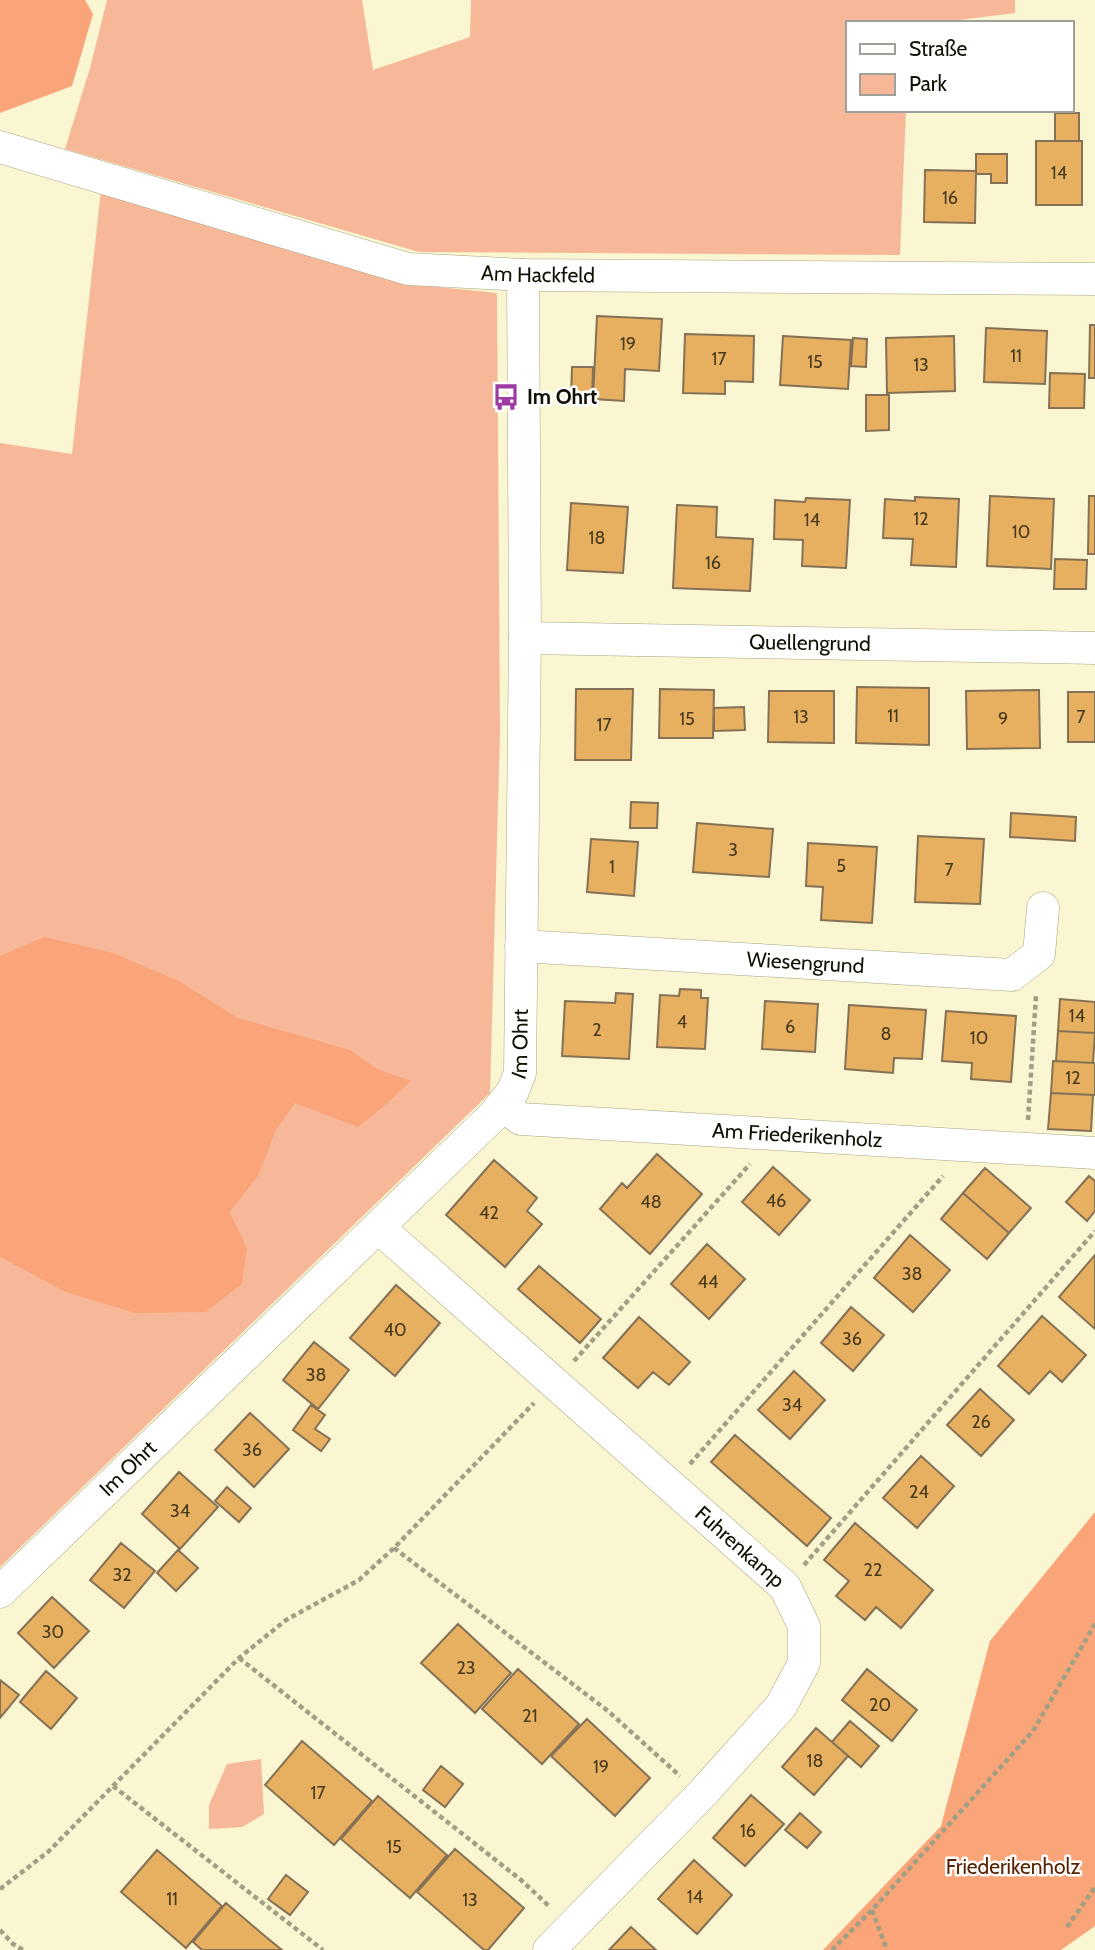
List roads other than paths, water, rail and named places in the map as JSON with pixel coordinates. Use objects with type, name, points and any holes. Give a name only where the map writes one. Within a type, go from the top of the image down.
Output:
[{"type":"street","name":"Am Hackfeld","points":[[0,147],[408,269],[523,275],[1095,279]]},
{"type":"street","name":"Im Ohrt","points":[[0,1592],[503,1106],[513,1091],[520,1073],[525,638],[523,275]]},
{"type":"street","name":"Quellengrund","points":[[525,638],[1095,648]]},
{"type":"street","name":"Wiesengrund","points":[[521,946],[1012,975],[1039,954],[1043,908]]},
{"type":"street","name":"Am Friederikenholz","points":[[503,1106],[521,1119],[1095,1153]]},
{"type":"street","name":"Fuhrenkamp","points":[[378,1227],[785,1587],[804,1626],[804,1663],[781,1706],[701,1795],[549,1950]]},
{"type":"place","name":"Im Ohrt","points":[[506,397]]},
{"type":"park label","name":"Friederikenholz","points":[[1013,1867]]}]
